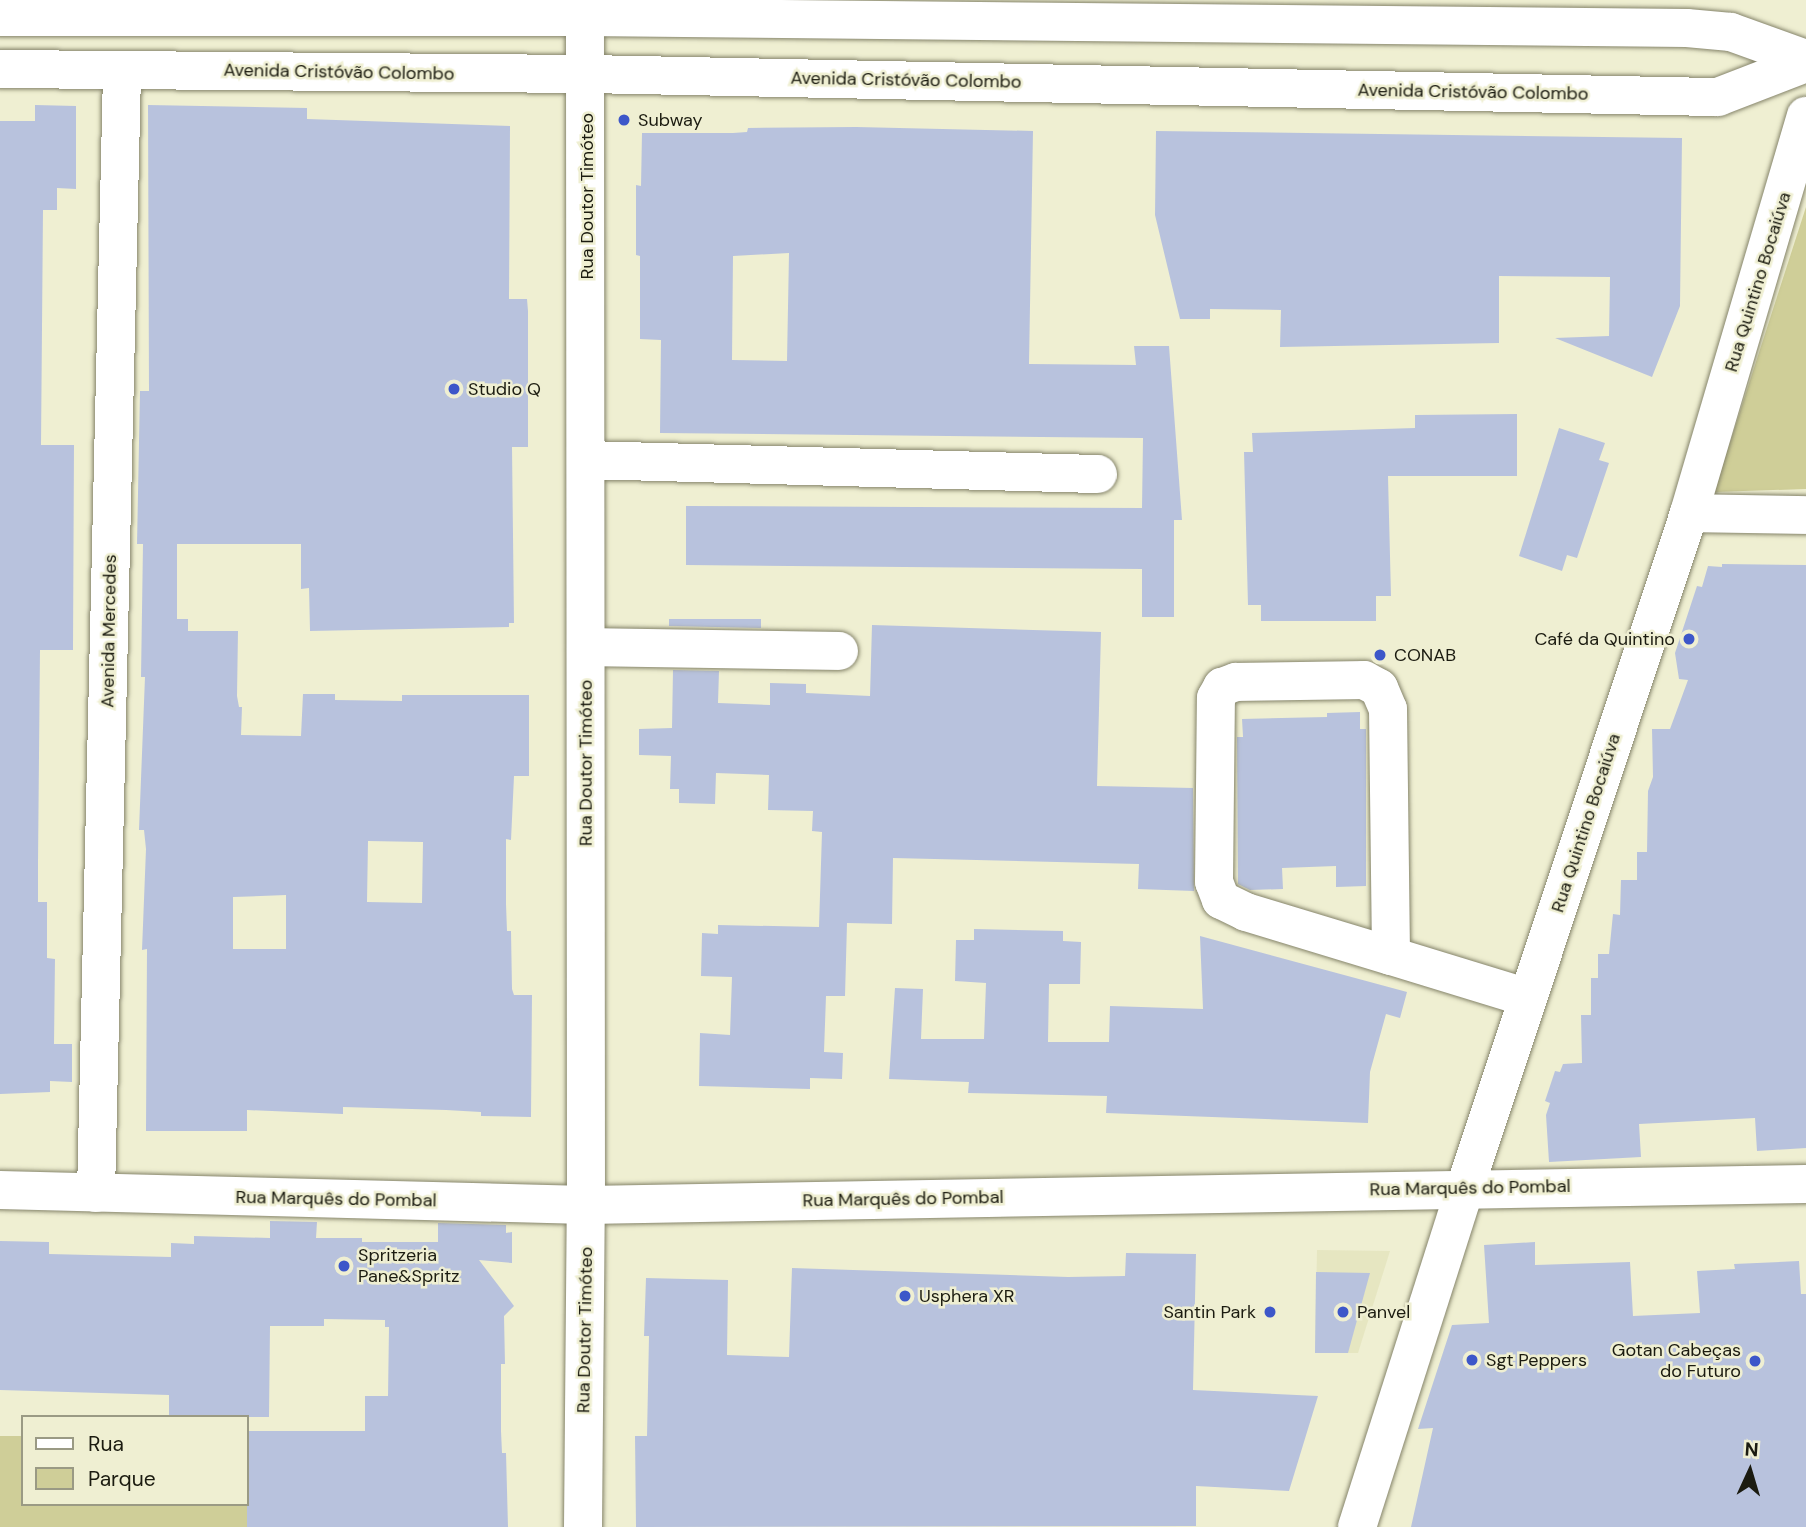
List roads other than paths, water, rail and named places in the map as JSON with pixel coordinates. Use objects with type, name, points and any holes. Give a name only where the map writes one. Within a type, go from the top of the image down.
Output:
[{"type":"street","name":"Avenida Cristóvão Colombo","points":[[0,17],[585,9],[1687,29],[1731,32],[1806,61]]},
{"type":"street","name":"Rua Doutor Timóteo","points":[[583,1527],[586,1205],[585,9]]},
{"type":"street","name":"Avenida Cristóvão Colombo","points":[[0,69],[587,74],[1718,97],[1806,61]]},
{"type":"street","name":"Avenida Mercedes","points":[[96,1193],[122,70]]},
{"type":"street","name":"Rua Quintino Bocaiúva","points":[[1357,1527],[1465,1188],[1689,513],[1806,116]]},
{"type":"street","points":[[586,460],[1098,474]]},
{"type":"street","points":[[1689,513],[1806,515]]},
{"type":"street","points":[[586,647],[839,651]]},
{"type":"street","points":[[1391,956],[1388,709],[1379,688],[1364,680],[1236,682],[1222,687],[1216,698],[1214,869],[1214,882],[1221,900],[1246,912],[1528,999]]},
{"type":"street","name":"Rua Marquês do Pombal","points":[[0,1190],[586,1205],[1806,1184]]},
{"type":"place","name":"Subway","points":[[624,120]]},
{"type":"place","name":"Studio Q","points":[[454,389]]},
{"type":"place","name":"Café da Quintino","points":[[1689,639]]},
{"type":"place","name":"CONAB","points":[[1380,655]]},
{"type":"place","name":"Spritzeria Pane&Spritz","points":[[344,1266]]},
{"type":"place","name":"Usphera XR","points":[[905,1296]]},
{"type":"place","name":"Santin Park","points":[[1270,1312]]},
{"type":"place","name":"Panvel","points":[[1343,1312]]},
{"type":"place","name":"Sgt Peppers","points":[[1472,1360]]},
{"type":"place","name":"Gotan Cabeças do Futuro","points":[[1755,1361]]}]
